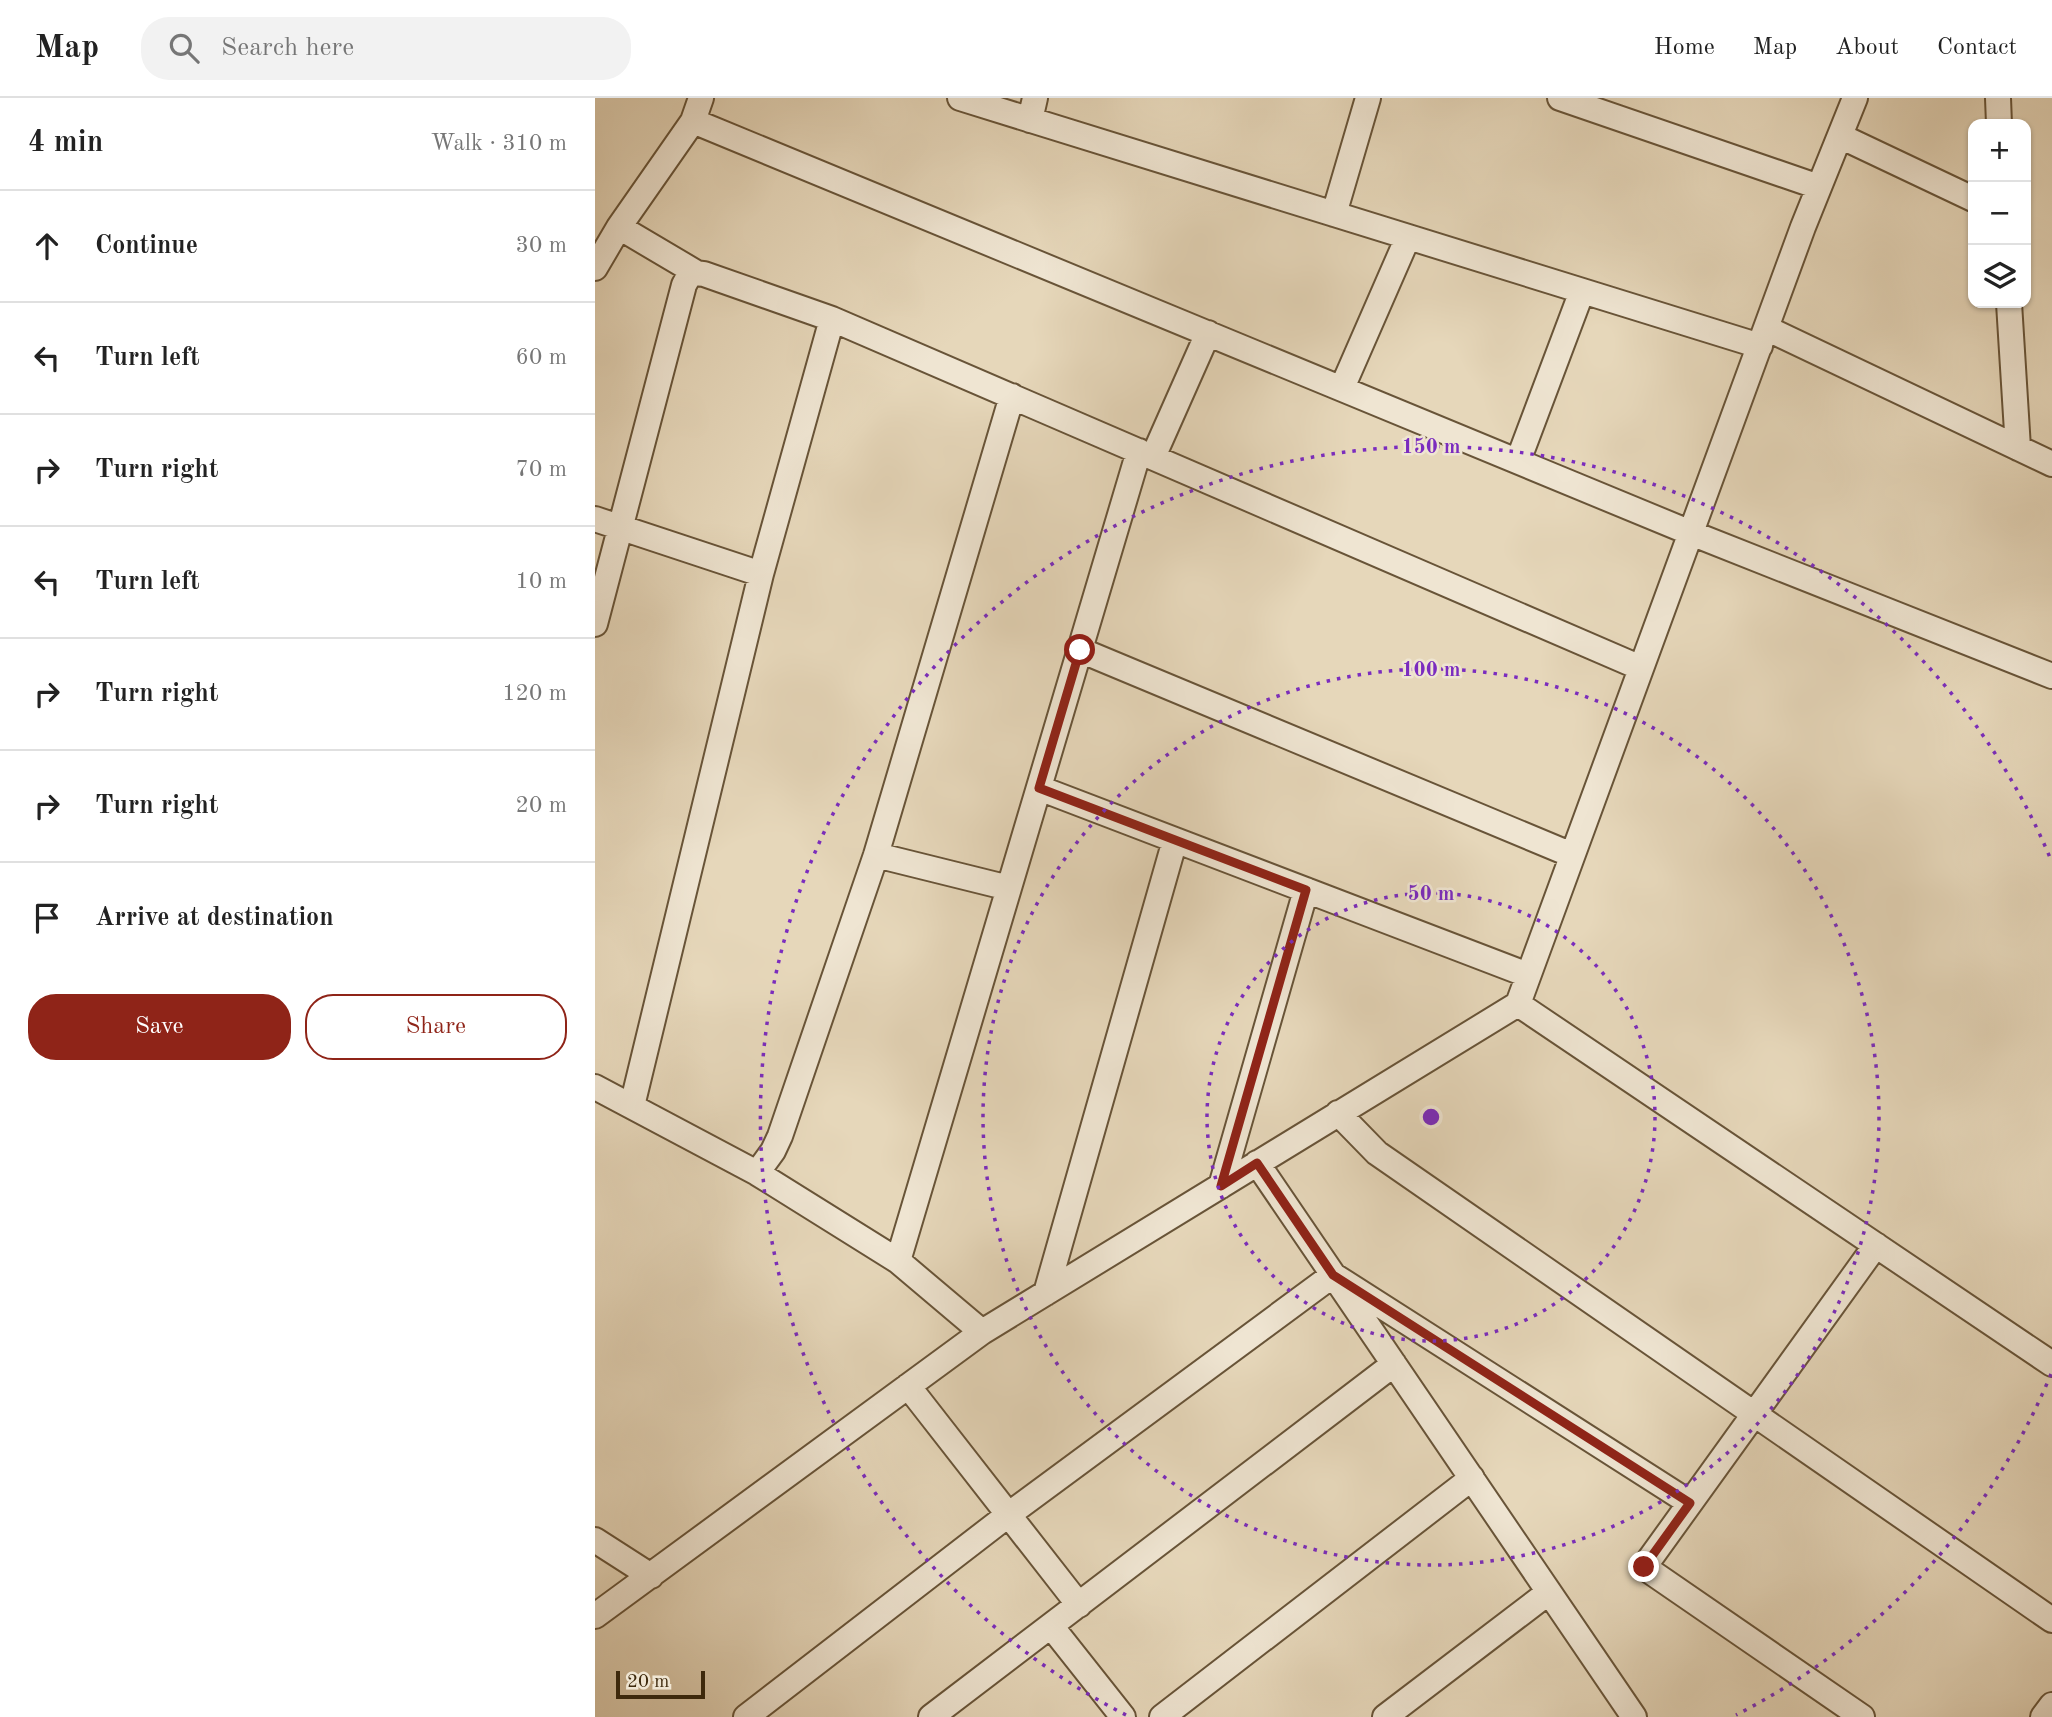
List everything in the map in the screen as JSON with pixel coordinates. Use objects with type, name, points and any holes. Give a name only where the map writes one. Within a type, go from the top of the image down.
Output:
[{"type":"street","points":[[960,98],[1032,109],[1333,214],[1582,291],[1763,337],[2052,464]]},
{"type":"street","points":[[1333,214],[1368,98]]},
{"type":"street","points":[[1560,98],[1819,187]]},
{"type":"street","points":[[595,1616],[982,1332],[1518,1004],[1763,337],[1855,98]]},
{"type":"street","points":[[1998,98],[1999,119]]},
{"type":"street","points":[[595,268],[697,109],[1208,333],[1691,533],[2052,676]]},
{"type":"street","points":[[1840,136],[1968,197]]},
{"type":"street","points":[[619,227],[695,272],[832,319],[1641,668]]},
{"type":"street","points":[[1342,388],[1408,237]]},
{"type":"street","points":[[595,624],[684,285],[695,272]]},
{"type":"street","points":[[1518,461],[1582,291]]},
{"type":"street","points":[[2009,308],[2018,448]]},
{"type":"street","points":[[632,1107],[761,574],[832,319]]},
{"type":"street","points":[[898,1261],[1080,650],[1146,454],[1208,333]]},
{"type":"street","points":[[757,1173],[780,1136],[877,855],[1012,397]]},
{"type":"street","points":[[595,519],[761,574]]},
{"type":"street","points":[[1080,650],[1572,855]]},
{"type":"street","points":[[1039,788],[1528,975]]},
{"type":"street","points":[[1046,1293],[1175,840]]},
{"type":"street","points":[[877,855],[1009,888]]},
{"type":"street","points":[[1221,1186],[1306,890]]},
{"type":"street","points":[[1518,1004],[2052,1364]]},
{"type":"street","points":[[595,1087],[757,1173],[898,1261],[982,1332]]},
{"type":"street","points":[[1338,1113],[1377,1153],[2052,1620]]},
{"type":"street","points":[[1257,1163],[1632,1716]]},
{"type":"street","points":[[1862,1717],[1644,1567],[1876,1245]]},
{"type":"street","points":[[1333,1275],[1690,1503]]},
{"type":"street","points":[[746,1717],[1007,1515],[1333,1275]]},
{"type":"street","points":[[931,1717],[1394,1364]]},
{"type":"street","points":[[908,1386],[1079,1605]]},
{"type":"street","points":[[1162,1717],[1472,1478]]},
{"type":"street","points":[[595,1540],[651,1576]]},
{"type":"street","points":[[1385,1717],[1549,1592]]},
{"type":"street","points":[[1051,1626],[1123,1717]]},
{"type":"street","points":[[2043,1717],[2052,1705]]},
{"type":"route","points":[[1080,650],[1039,788],[1306,890],[1221,1186],[1257,1163],[1333,1275],[1690,1503],[1644,1567]]}]
